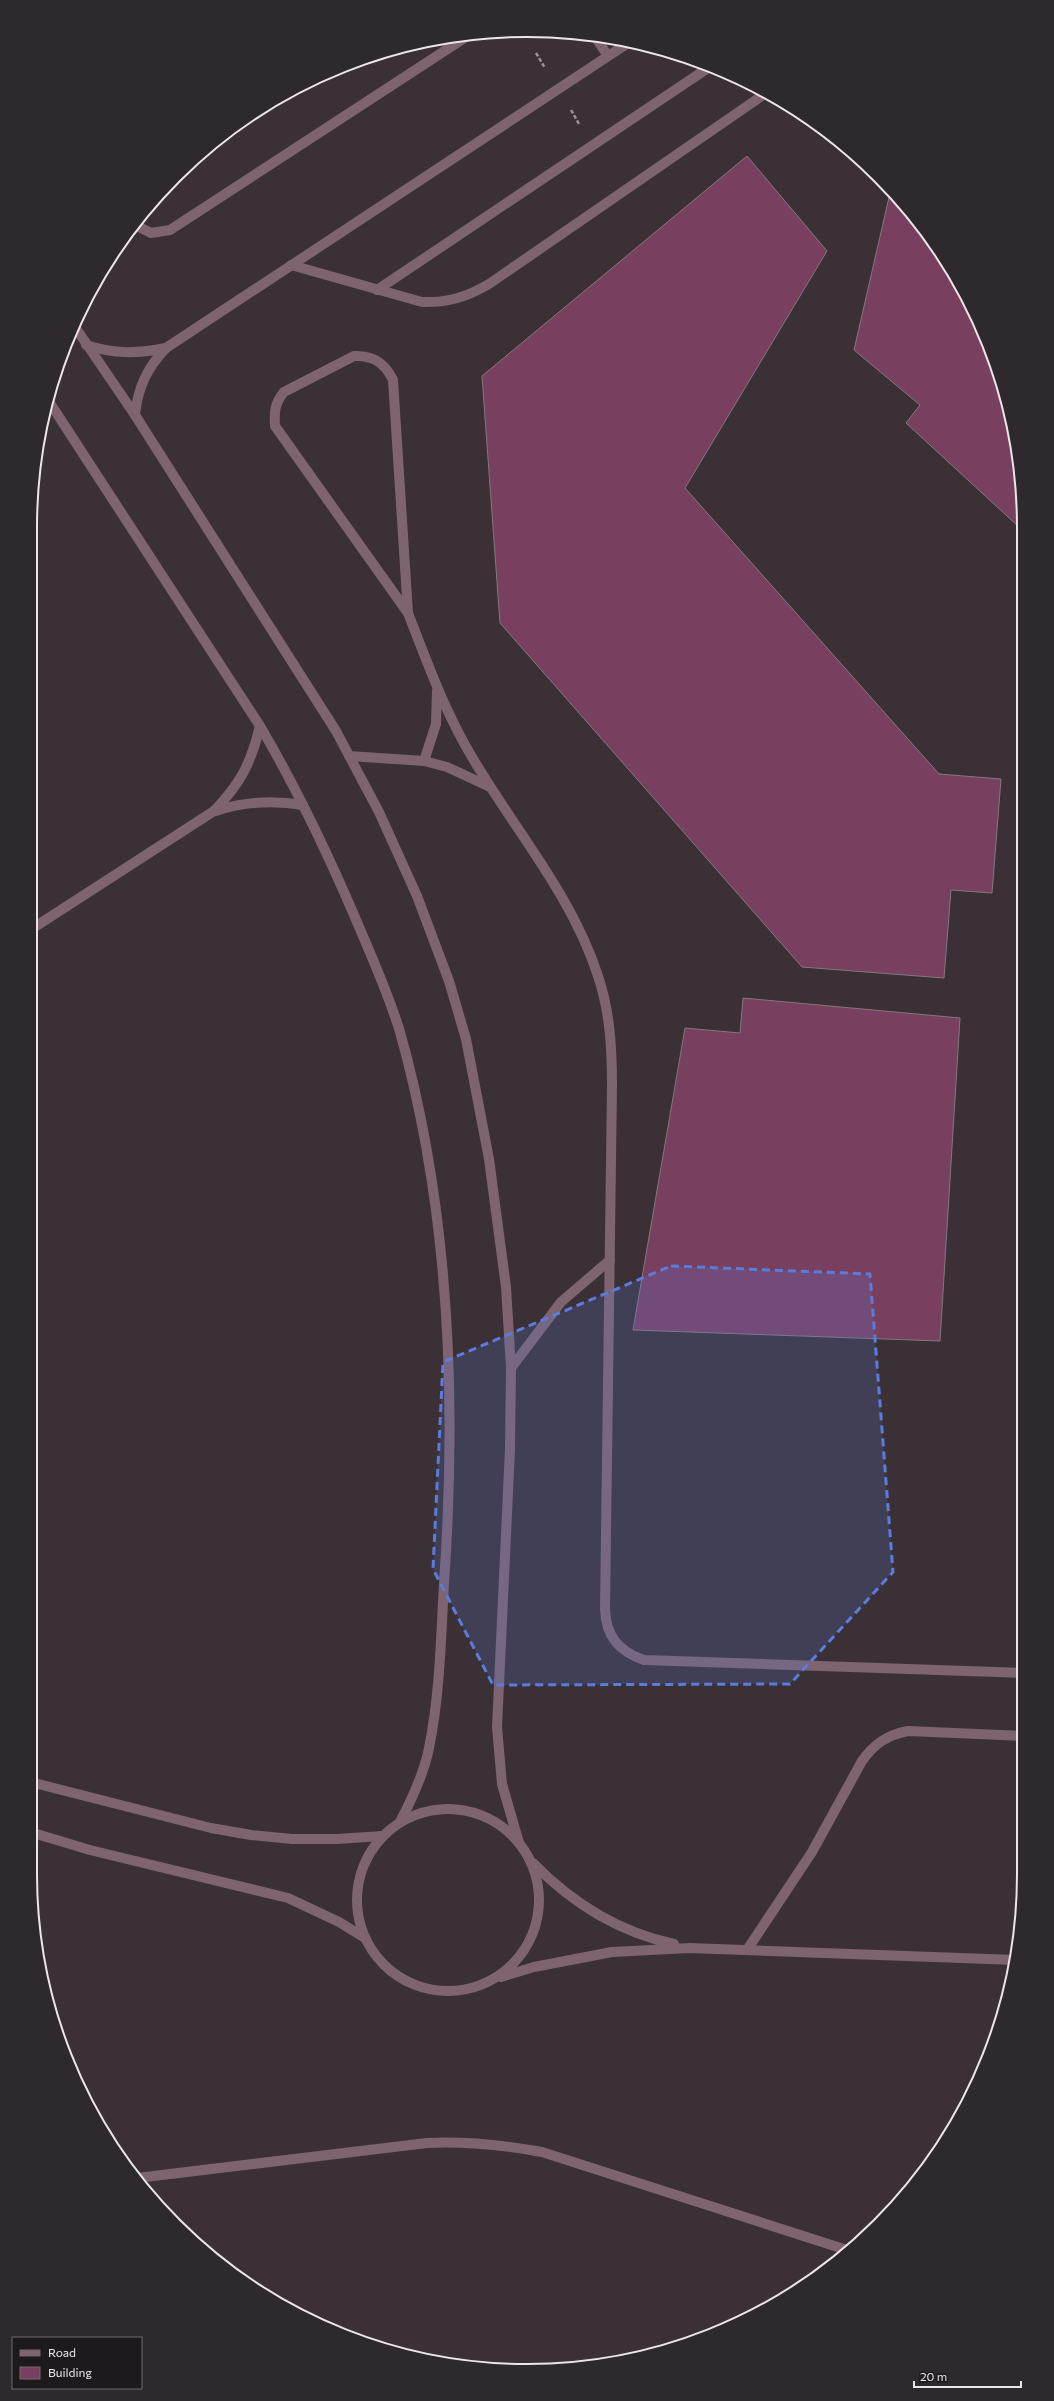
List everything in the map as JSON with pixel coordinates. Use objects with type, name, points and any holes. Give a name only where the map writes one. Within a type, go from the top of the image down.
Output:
[{"type":"street","points":[[139,227],[151,233],[170,230],[459,42]]},
{"type":"street","points":[[599,42],[608,56]]},
{"type":"street","points":[[135,415],[137,396],[143,378],[152,362],[166,348],[623,46]]},
{"type":"street","points":[[377,290],[705,70]]},
{"type":"street","points":[[291,265],[422,302],[440,302],[473,293],[760,97]]},
{"type":"street","points":[[78,331],[135,415],[349,756],[379,812],[417,896],[449,981],[466,1039],[489,1159],[500,1238],[511,1368],[507,1538],[496,1727],[502,1784],[519,1843]]},
{"type":"street","points":[[86,345],[105,351],[125,354],[166,348]]},
{"type":"street","points":[[408,613],[393,380],[389,371],[374,358],[354,356],[284,392],[276,402],[274,414],[276,426],[408,613],[436,684],[471,755],[569,908],[586,942],[598,976],[607,1012],[612,1049],[605,1609],[606,1623],[610,1636],[619,1648],[630,1655],[644,1660],[1017,1674]]},
{"type":"street","points":[[52,407],[260,726],[303,805],[371,954],[399,1031],[423,1131],[437,1218],[449,1369],[450,1481],[447,1551],[429,1750],[418,1783],[400,1822]]},
{"type":"street","points":[[424,761],[436,724],[436,684]]},
{"type":"street","points":[[37,925],[214,811],[233,791],[248,768],[260,726]]},
{"type":"street","points":[[349,756],[424,761],[447,767],[491,788]]},
{"type":"street","points":[[214,811],[236,804],[259,801],[282,801],[303,805]]},
{"type":"street","points":[[511,1368],[561,1302],[610,1260]]},
{"type":"street","points":[[746,1950],[812,1852],[862,1761],[870,1750],[881,1740],[894,1734],[908,1731],[1017,1736]]},
{"type":"street","points":[[37,1784],[210,1828],[251,1835],[322,1839],[382,1836]]},
{"type":"street","points":[[690,1948],[654,1940],[613,1924],[587,1909],[557,1887],[531,1861],[519,1843],[504,1827],[485,1816],[463,1810],[441,1809],[420,1813],[400,1822],[382,1836],[369,1854],[360,1874],[356,1895],[358,1917],[365,1938],[377,1957],[392,1972],[411,1983],[433,1990],[455,1991],[476,1987],[497,1978],[534,1967],[612,1952],[690,1948],[1010,1960]]},
{"type":"street","points":[[37,1834],[106,1854],[288,1898],[339,1922],[365,1938]]},
{"type":"street","points":[[497,1978],[514,1963],[527,1946],[536,1926],[539,1904],[538,1882],[531,1861]]},
{"type":"street","points":[[142,2177],[427,2143],[461,2142],[495,2144],[542,2152],[842,2249]]},
{"type":"highlighted area","points":[[671,1266],[870,1274],[893,1572],[790,1684],[493,1685],[433,1569],[443,1362]]},
{"type":"building","points":[[747,156],[827,251],[685,488],[939,774],[1001,779],[992,893],[951,890],[944,978],[802,967],[500,623],[482,376]]},
{"type":"building","points":[[889,198],[916,229],[934,255],[951,282],[980,339],[991,369],[1008,431],[1013,463],[1017,525],[906,423],[920,405],[854,350]]},
{"type":"building","points":[[743,998],[960,1018],[940,1341],[633,1330],[685,1028],[740,1033]]}]
